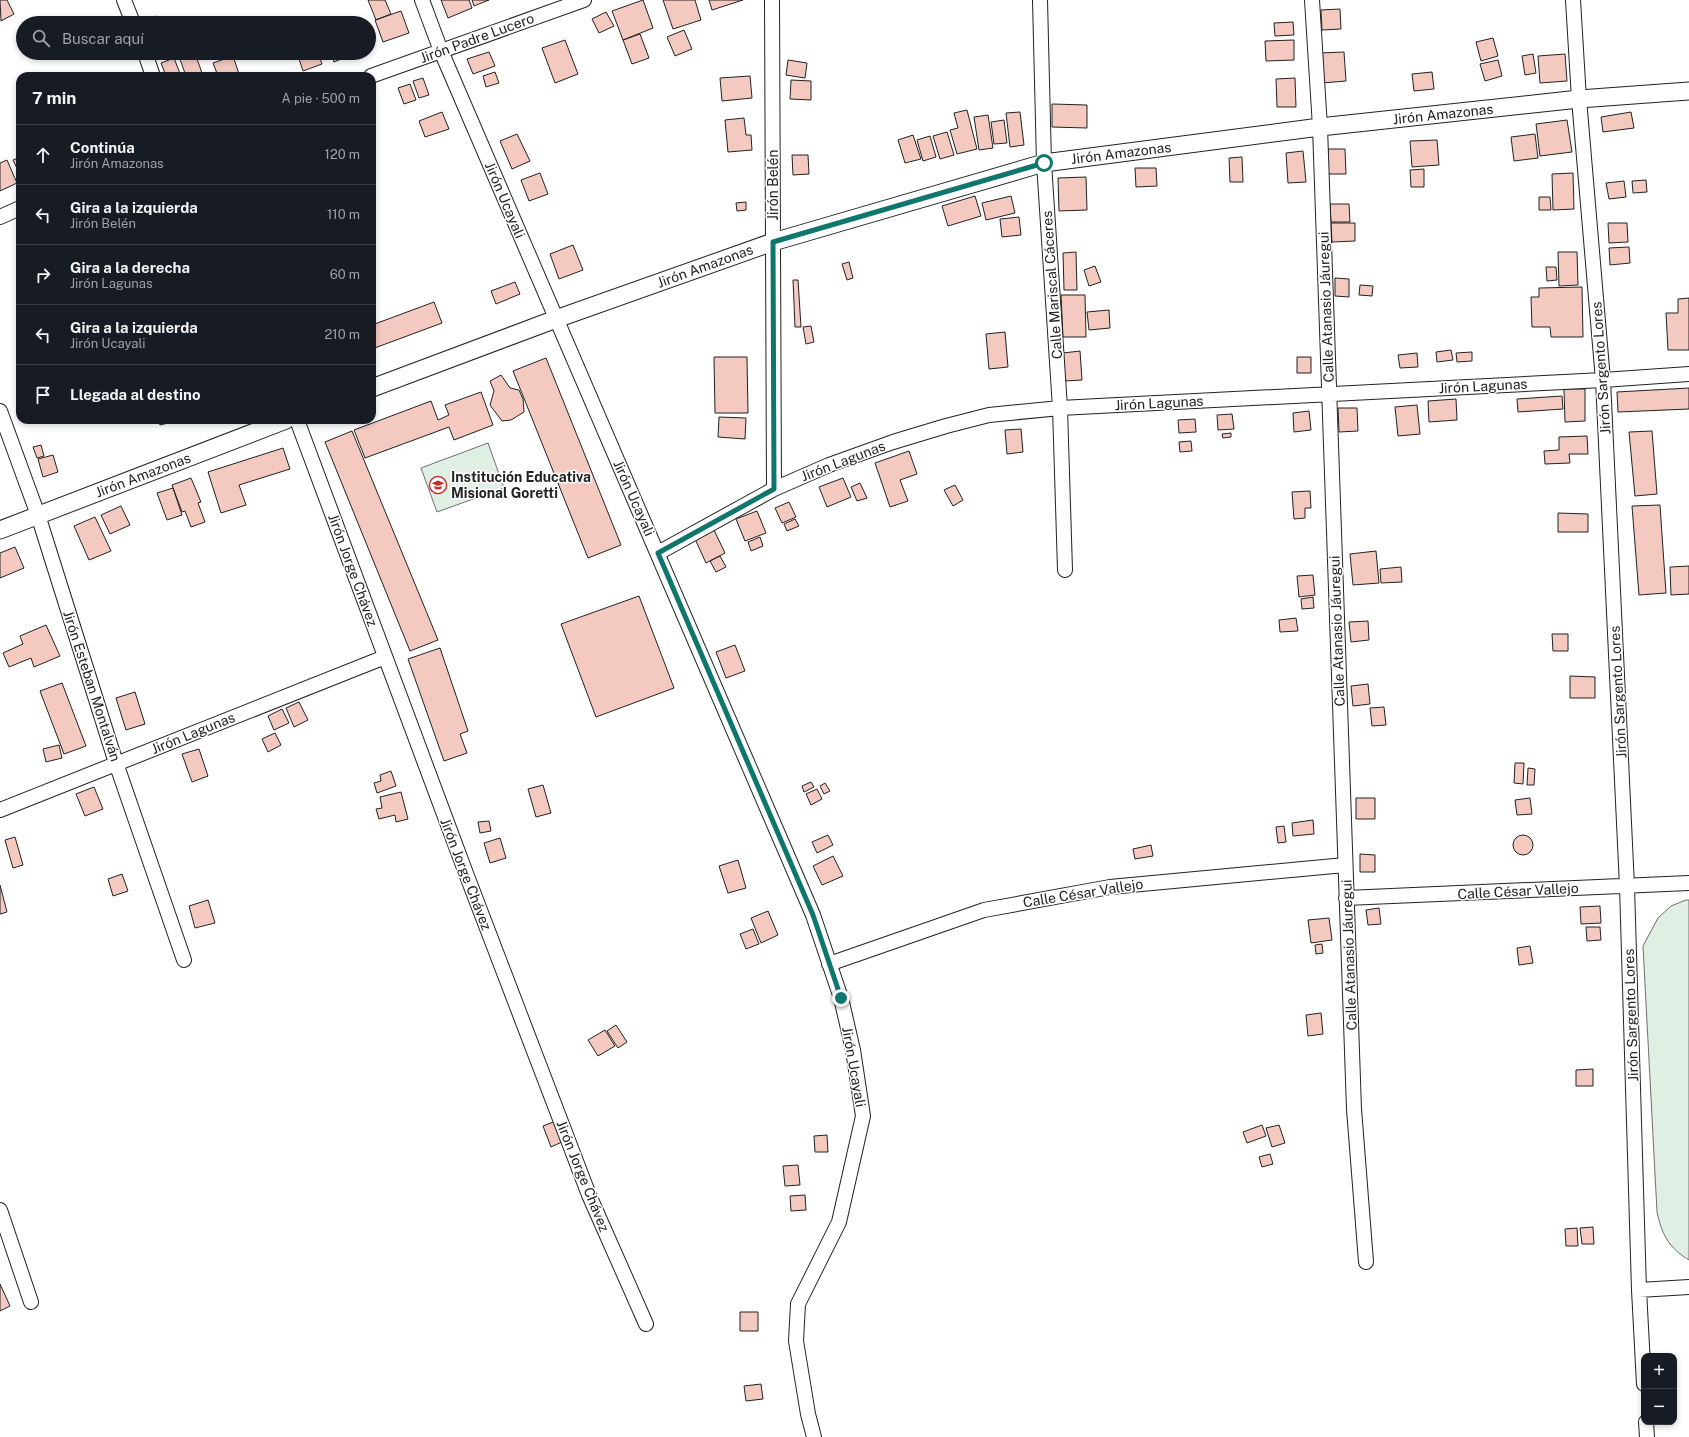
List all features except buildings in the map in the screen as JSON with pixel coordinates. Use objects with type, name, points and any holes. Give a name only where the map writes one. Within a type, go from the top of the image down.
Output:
[{"type":"street","points":[[124,0],[130,16]]},
{"type":"street","name":"Jirón Ucayali","points":[[422,0],[441,51],[813,915],[841,998],[853,1050],[863,1116],[839,1222],[798,1304],[796,1341],[808,1414],[814,1437]]},
{"type":"street","name":"Jirón Padre Lucero","points":[[376,74],[584,0]]},
{"type":"street","name":"Jirón Belén","points":[[772,0],[774,489]]},
{"type":"street","name":"Calle Mariscal Cáceres","points":[[1040,0],[1044,163],[1060,408],[1065,570]]},
{"type":"street","name":"Calle Atanasio Jáuregui","points":[[1312,0],[1320,127],[1354,1109],[1366,1262]]},
{"type":"street","name":"Jirón Sargento Lores","points":[[1573,0],[1579,99],[1603,380],[1627,886],[1639,1290],[1642,1353]]},
{"type":"street","points":[[147,60],[152,72]]},
{"type":"street","name":"Jirón Amazonas","points":[[376,386],[556,319],[773,242],[1044,163],[1320,127],[1579,99],[1689,91]]},
{"type":"street","points":[[0,217],[16,210]]},
{"type":"street","name":"Jirón Lagunas","points":[[658,553],[774,489],[829,465],[893,442],[989,415],[1060,408],[1603,380],[1689,374]]},
{"type":"street","name":"Jirón Esteban Montalván","points":[[0,411],[38,514],[116,764],[184,960]]},
{"type":"street","name":"Jirón Amazonas","points":[[0,530],[38,514],[275,424]]},
{"type":"street","name":"Jirón Jorge Chávez","points":[[298,424],[470,883],[586,1187],[646,1324]]},
{"type":"street","name":"Jirón Lagunas","points":[[0,810],[385,657]]},
{"type":"street","name":"Calle César Vallejo","points":[[829,964],[984,910],[1110,887],[1345,865]]},
{"type":"street","name":"Calle César Vallejo","points":[[1346,898],[1689,883]]},
{"type":"street","points":[[0,1210],[31,1302]]},
{"type":"street","points":[[1639,1290],[1689,1287]]},
{"type":"street","points":[[1646,1425],[1647,1437]]},
{"type":"green space","points":[[488,443],[504,488],[437,512],[421,468]]},
{"type":"green space","points":[[1689,900],[1689,1260],[1676,1251],[1667,1240],[1661,1228],[1657,1212],[1643,946],[1658,918],[1671,906]]},
{"type":"place","name":"Institución Educativa Misional Goretti","points":[[438,485]]},
{"type":"route","points":[[841,998],[813,915],[658,553],[774,489],[773,242],[1044,163]]}]
